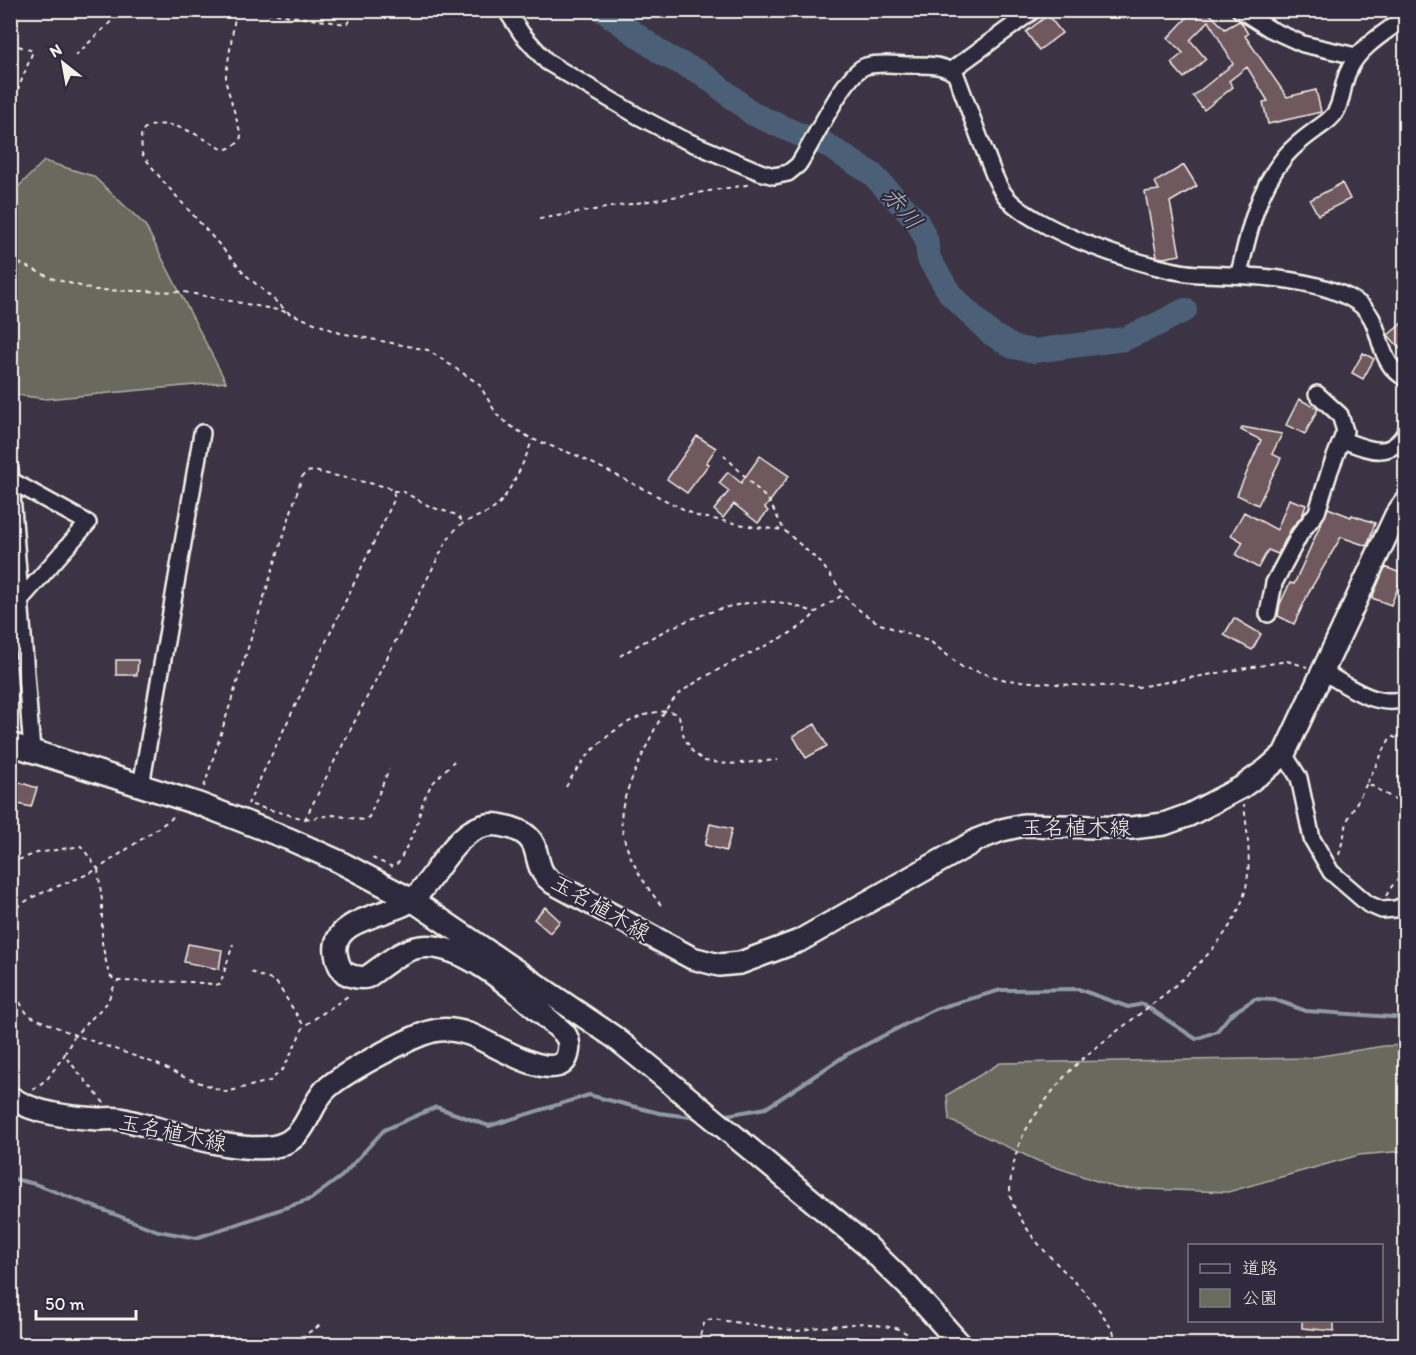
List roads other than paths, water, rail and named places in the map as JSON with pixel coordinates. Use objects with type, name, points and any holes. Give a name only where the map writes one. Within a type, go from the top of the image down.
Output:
[{"type":"main road","name":"玉名植木線","points":[[13,1099],[58,1114],[117,1119],[217,1142],[268,1148],[285,1144],[296,1136],[315,1103],[337,1080],[387,1052],[432,1031],[453,1030],[469,1034],[536,1066],[546,1068],[562,1063],[568,1056],[568,1039],[563,1032],[479,966],[447,950],[430,946],[413,949],[367,977],[356,977],[345,972],[338,962],[335,949],[340,934],[352,925],[412,900],[447,855],[478,827],[497,825],[522,831],[535,845],[543,873],[553,883],[692,958],[718,965],[740,963],[799,941],[979,838],[1002,830],[1024,825],[1132,828],[1164,824],[1190,815],[1242,787],[1284,754],[1396,515],[1406,501]]},
{"type":"main road","points":[[10,744],[193,802],[289,839],[338,861],[412,900],[614,1037],[866,1245],[960,1343]]},
{"type":"street","points":[[506,10],[536,51],[557,70],[638,117],[680,138],[774,176],[788,173],[798,165],[846,82],[857,71],[878,65],[929,65],[952,70],[1003,194],[1015,207],[1040,223],[1097,248],[1154,266],[1190,274],[1239,274],[1309,285],[1333,291],[1356,301],[1377,326],[1388,362],[1406,379]]},
{"type":"street","points":[[1240,10],[1270,29],[1304,44],[1356,56]]},
{"type":"street","points":[[952,70],[1034,11]]},
{"type":"street","points":[[1239,274],[1253,216],[1270,179],[1283,159],[1335,113],[1348,71],[1356,56],[1406,17]]},
{"type":"street","points":[[1269,614],[1274,583],[1300,534],[1317,512],[1345,431],[1340,415],[1317,394]]},
{"type":"street","points":[[1343,440],[1371,450],[1382,451],[1399,442],[1406,431]]},
{"type":"street","points":[[141,786],[202,433]]},
{"type":"street","points":[[11,475],[88,524],[21,599]]},
{"type":"street","points":[[11,475],[32,751]]},
{"type":"street","points":[[1324,672],[1361,694],[1378,700],[1392,702],[1406,699]]},
{"type":"street","points":[[1284,754],[1299,778],[1312,838],[1331,872],[1368,904],[1382,910],[1406,905]]},
{"type":"waterway","name":"赤川","points":[[602,10],[666,56],[703,74],[753,114],[825,144],[872,174],[917,221],[926,239],[929,259],[951,295],[990,333],[1013,347],[1034,351],[1124,339],[1185,310]]},
{"type":"waterway","points":[[721,1116],[766,1108],[846,1055],[935,1009],[1001,990],[1078,989],[1128,1007],[1143,1004],[1196,1039],[1217,1031],[1231,1014],[1255,999],[1276,1000],[1306,1011],[1406,1018]]},
{"type":"waterway","points":[[10,1178],[35,1184],[158,1231],[196,1238],[311,1199],[342,1176],[384,1130],[436,1107],[489,1126],[589,1095],[659,1113],[699,1118]]}]
